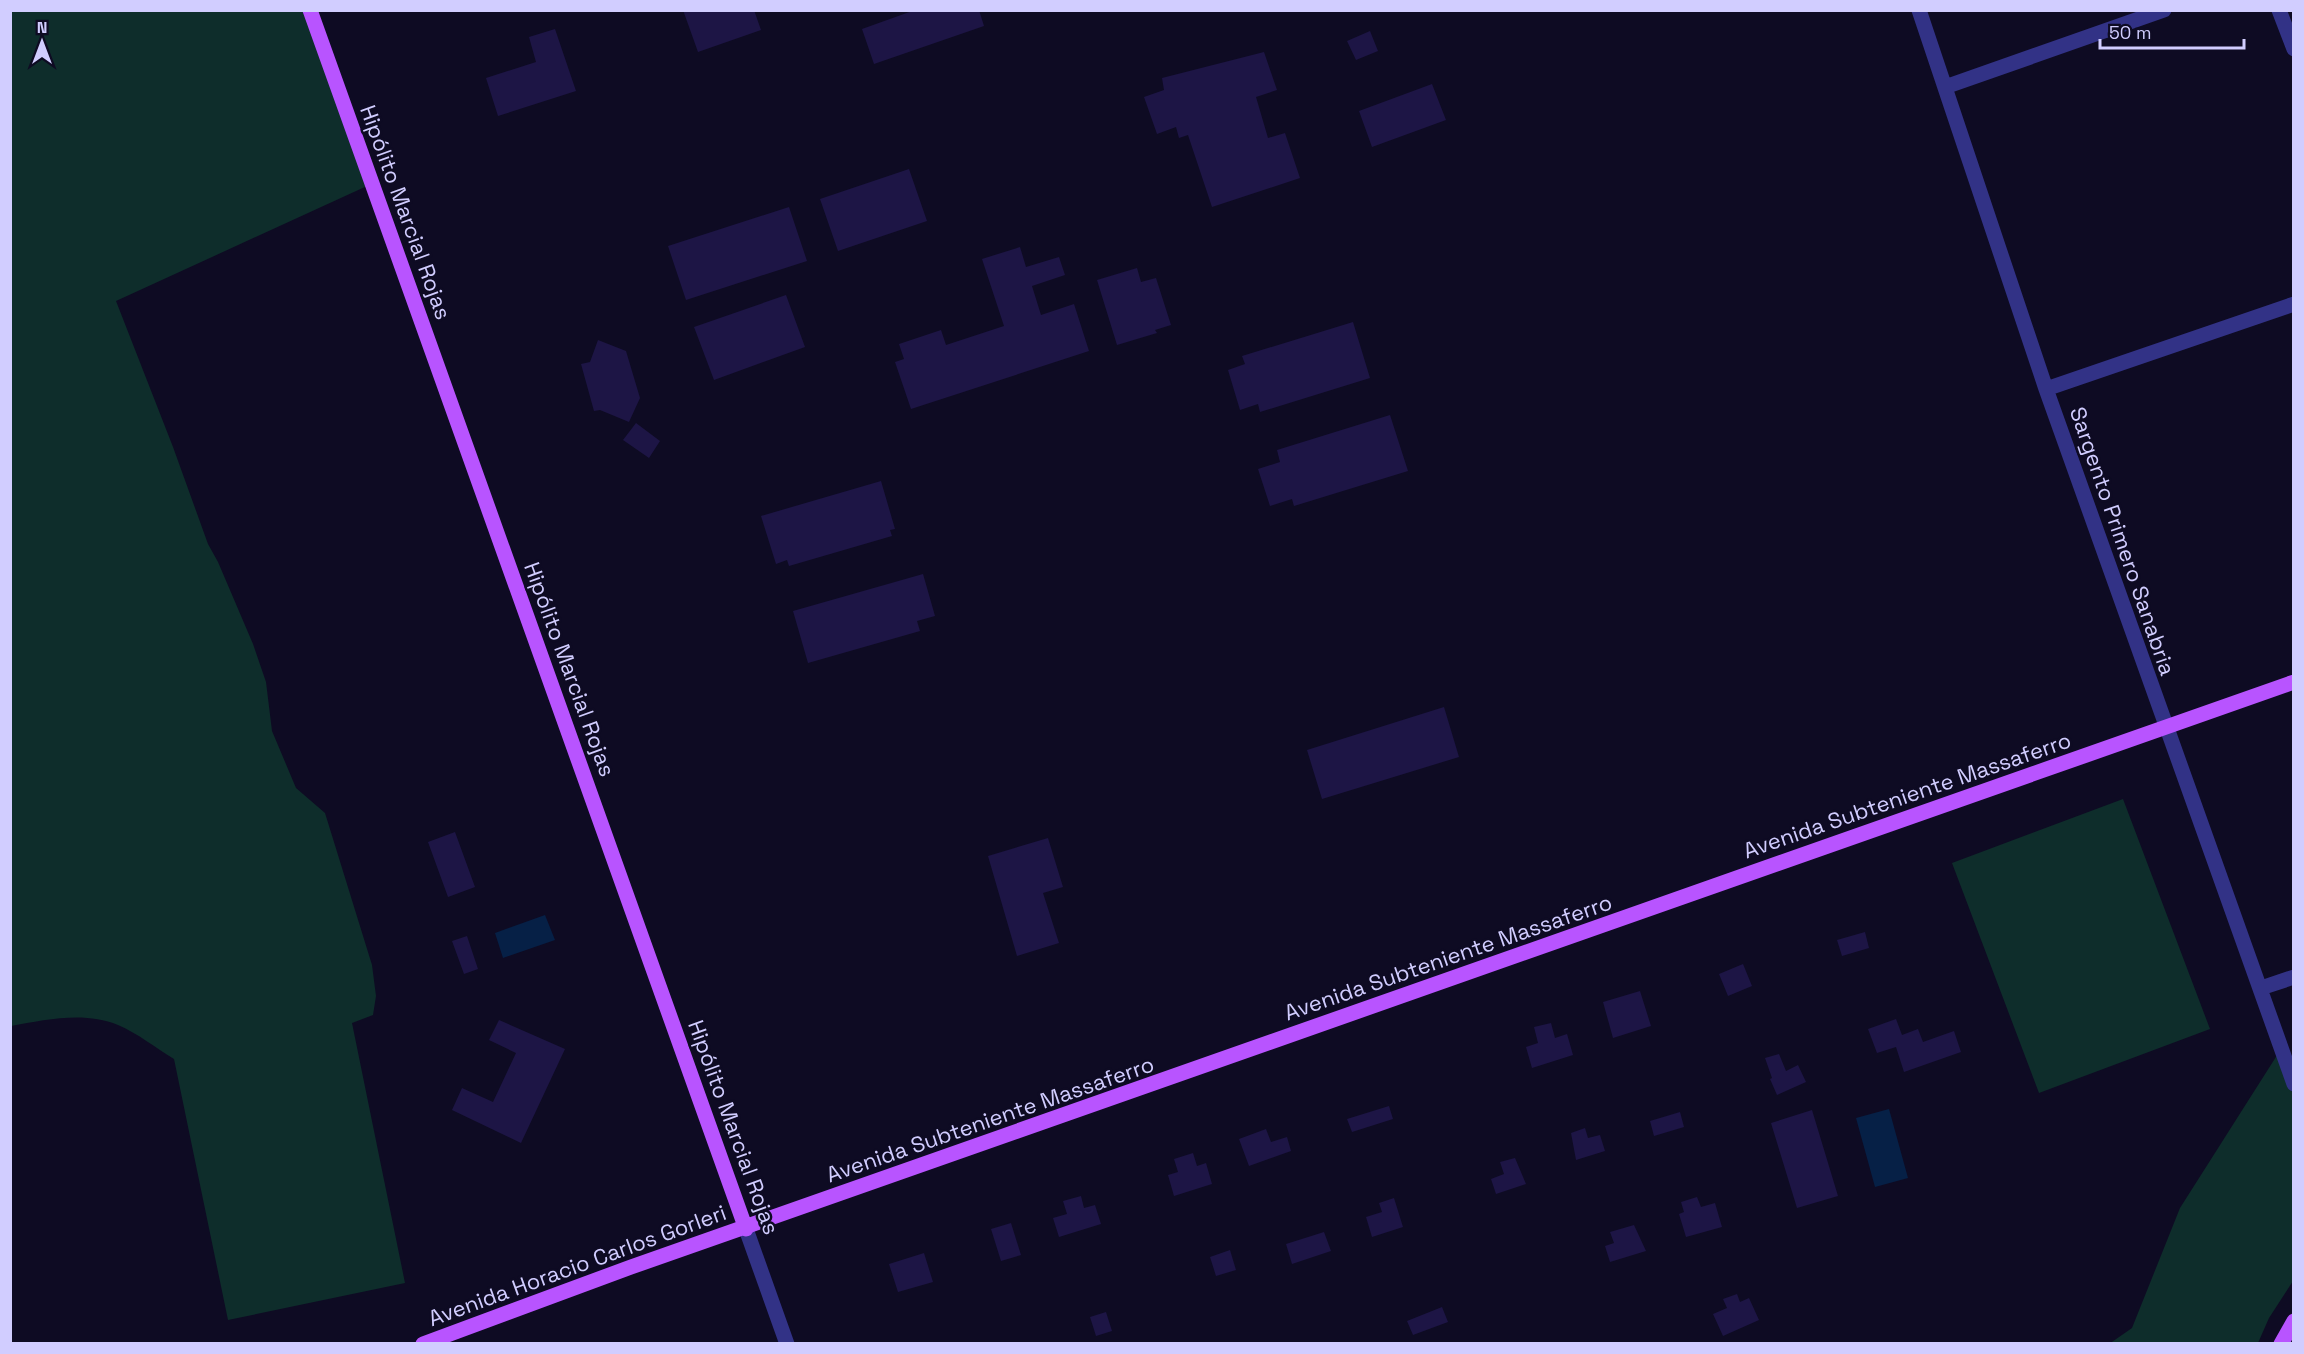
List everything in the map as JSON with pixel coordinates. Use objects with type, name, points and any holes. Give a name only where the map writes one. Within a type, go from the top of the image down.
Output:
[{"type":"main road","name":"Hipólito Marcial Rojas","points":[[310,10],[746,1229]]},
{"type":"main road","name":"Avenida Subteniente Massaferro","points":[[746,1229],[2294,682]]},
{"type":"main road","name":"Avenida Horacio Carlos Gorleri","points":[[423,1344],[746,1229]]},
{"type":"main road","points":[[2281,1344],[2294,1321]]},
{"type":"street","name":"Sargento Primero Sanabria","points":[[1918,10],[2046,389],[2165,728],[2294,1084]]},
{"type":"street","points":[[1945,87],[2164,10]]},
{"type":"street","points":[[2279,10],[2294,49]]},
{"type":"street","points":[[2046,389],[2294,304]]},
{"type":"street","points":[[2260,988],[2294,977]]},
{"type":"street","name":"Hipólito Marcial Rojas","points":[[746,1229],[787,1344]]},
{"type":"green space","points":[[11,11],[309,11],[367,186],[116,301],[208,544],[253,644],[266,682],[272,731],[296,788],[325,813],[372,965],[376,996],[373,1015],[352,1023],[405,1283],[228,1320],[174,1059],[118,1025],[92,1018],[64,1018],[11,1026]]},
{"type":"green space","points":[[2123,799],[2210,1029],[2039,1093],[1952,863]]},
{"type":"green space","points":[[2281,1049],[2294,1084],[2293,1281],[2269,1318],[2258,1343],[2109,1344],[2132,1328],[2180,1208]]},
{"type":"water","points":[[545,915],[555,940],[503,958],[495,933]]},
{"type":"water","points":[[1889,1109],[1908,1178],[1875,1187],[1856,1118]]},
{"type":"building","points":[[683,10],[754,10],[761,30],[698,52]]},
{"type":"building","points":[[915,10],[979,10],[984,26],[874,64],[862,29]]},
{"type":"building","points":[[555,29],[576,91],[498,116],[486,78],[536,62],[529,37]]},
{"type":"building","points":[[1370,31],[1378,51],[1356,60],[1347,41]]},
{"type":"building","points":[[1264,52],[1277,90],[1256,97],[1268,138],[1285,133],[1300,178],[1212,207],[1188,135],[1179,138],[1176,127],[1157,134],[1144,97],[1164,90],[1162,78]]},
{"type":"building","points":[[1432,84],[1446,120],[1372,147],[1359,111]]},
{"type":"building","points":[[909,169],[927,221],[838,251],[820,199]]},
{"type":"building","points":[[789,207],[807,261],[686,300],[668,246]]},
{"type":"building","points":[[1020,247],[1026,267],[1059,257],[1065,275],[1032,286],[1041,315],[1074,304],[1089,351],[911,409],[895,362],[904,359],[899,344],[941,330],[946,345],[1004,326],[982,259]]},
{"type":"building","points":[[1137,268],[1141,282],[1156,278],[1171,325],[1155,330],[1157,333],[1117,345],[1097,280]]},
{"type":"building","points":[[786,295],[805,347],[714,380],[694,327]]},
{"type":"building","points":[[1353,322],[1370,378],[1260,412],[1258,404],[1240,410],[1228,370],[1245,364],[1242,356]]},
{"type":"building","points":[[598,340],[626,351],[640,398],[629,422],[600,410],[594,411],[581,364],[590,362]]},
{"type":"building","points":[[1390,415],[1408,471],[1294,506],[1292,499],[1270,506],[1258,469],[1280,462],[1277,450]]},
{"type":"building","points":[[636,423],[660,441],[649,458],[623,440]]},
{"type":"building","points":[[881,481],[895,529],[890,530],[892,536],[789,566],[787,560],[776,564],[761,516]]},
{"type":"building","points":[[923,574],[935,616],[917,621],[920,631],[808,663],[793,611]]},
{"type":"building","points":[[1444,707],[1459,757],[1322,799],[1307,750]]},
{"type":"building","points":[[455,832],[475,887],[448,897],[428,842]]},
{"type":"building","points":[[1048,838],[1063,887],[1043,893],[1059,943],[1017,956],[988,856]]},
{"type":"building","points":[[1865,932],[1869,948],[1842,956],[1837,940]]},
{"type":"building","points":[[467,936],[478,969],[464,974],[452,941]]},
{"type":"building","points":[[1743,964],[1752,986],[1728,996],[1719,974]]},
{"type":"building","points":[[1640,991],[1651,1026],[1613,1038],[1603,1002]]},
{"type":"building","points":[[1896,1019],[1902,1035],[1918,1029],[1923,1042],[1954,1031],[1961,1052],[1904,1072],[1896,1047],[1877,1053],[1868,1029]]},
{"type":"building","points":[[499,1020],[565,1049],[521,1143],[452,1110],[462,1088],[493,1102],[516,1053],[489,1040]]},
{"type":"building","points":[[1551,1023],[1555,1038],[1567,1034],[1573,1055],[1532,1068],[1526,1047],[1538,1043],[1534,1027]]},
{"type":"building","points":[[1779,1054],[1786,1071],[1798,1065],[1806,1082],[1777,1095],[1765,1058]]},
{"type":"building","points":[[1389,1106],[1393,1119],[1352,1132],[1347,1119]]},
{"type":"building","points":[[1812,1110],[1838,1196],[1797,1208],[1771,1123]]},
{"type":"building","points":[[1680,1112],[1684,1127],[1654,1136],[1650,1121]]},
{"type":"building","points":[[1585,1128],[1588,1138],[1600,1135],[1605,1151],[1576,1160],[1571,1133]]},
{"type":"building","points":[[1266,1129],[1271,1142],[1287,1137],[1291,1151],[1249,1166],[1239,1139]]},
{"type":"building","points":[[1193,1153],[1197,1166],[1206,1163],[1212,1184],[1174,1196],[1168,1175],[1178,1172],[1174,1159]]},
{"type":"building","points":[[1515,1158],[1526,1184],[1496,1194],[1491,1179],[1504,1174],[1500,1162]]},
{"type":"building","points":[[1081,1196],[1084,1208],[1095,1205],[1101,1224],[1059,1237],[1053,1218],[1067,1214],[1063,1201]]},
{"type":"building","points":[[1697,1197],[1701,1207],[1715,1203],[1722,1227],[1686,1237],[1679,1214],[1684,1212],[1681,1202]]},
{"type":"building","points":[[1394,1198],[1403,1227],[1372,1237],[1366,1217],[1382,1212],[1379,1203]]},
{"type":"building","points":[[1011,1223],[1021,1255],[1001,1261],[991,1229]]},
{"type":"building","points":[[1634,1225],[1646,1251],[1610,1262],[1605,1246],[1614,1243],[1610,1232]]},
{"type":"building","points":[[1324,1232],[1331,1251],[1292,1264],[1286,1244]]},
{"type":"building","points":[[1230,1250],[1236,1270],[1216,1276],[1210,1257]]},
{"type":"building","points":[[924,1253],[933,1282],[898,1292],[889,1264]]},
{"type":"building","points":[[1737,1294],[1740,1302],[1749,1298],[1759,1320],[1723,1336],[1713,1314],[1727,1308],[1723,1299]]},
{"type":"building","points":[[1442,1307],[1448,1322],[1413,1335],[1407,1321]]},
{"type":"building","points":[[1106,1312],[1112,1331],[1096,1336],[1090,1317]]}]
